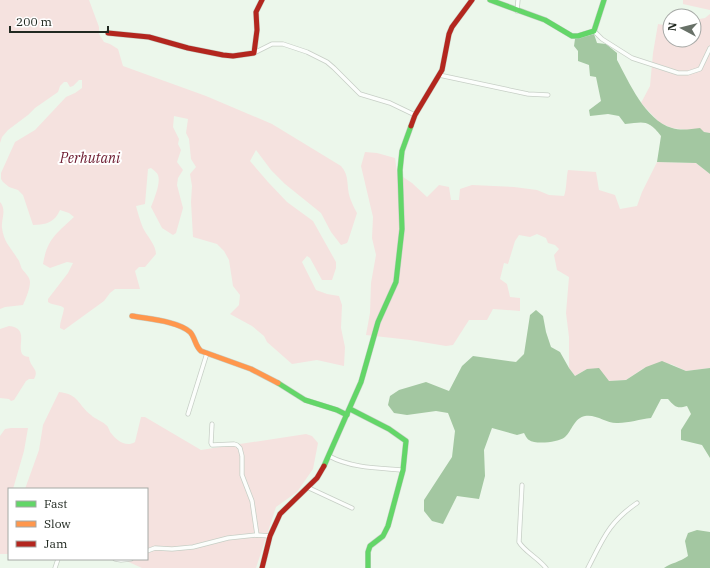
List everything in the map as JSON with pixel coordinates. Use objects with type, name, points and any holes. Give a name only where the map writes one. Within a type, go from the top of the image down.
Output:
[{"type":"street","points":[[254,53],[257,30],[256,12],[262,0]]},
{"type":"street","points":[[262,568],[270,536],[280,514],[286,507],[309,488],[317,478],[329,456],[361,382],[378,322],[396,282],[402,230],[400,162],[402,151],[415,115],[444,65],[449,34],[472,0]]},
{"type":"street","points":[[490,0],[545,20],[572,36],[578,36],[594,31]]},
{"type":"street","points":[[517,11],[518,0]]},
{"type":"street","points":[[594,31],[604,0]]},
{"type":"street","points":[[594,31],[602,39],[632,58],[678,73],[688,73],[700,69],[710,48]]},
{"type":"street","points":[[108,33],[149,37],[188,48],[233,56],[254,53],[272,44],[283,44],[307,52],[326,62],[360,94],[390,103],[415,115]]},
{"type":"street","points":[[439,75],[528,94],[548,95]]},
{"type":"street","points":[[132,316],[167,323],[186,330],[191,334],[197,348],[251,369],[273,380],[305,400],[337,410],[347,415]]},
{"type":"street","points":[[188,414],[207,353]]},
{"type":"street","points":[[351,407],[406,439],[403,470],[386,530],[383,536],[372,543],[369,549],[368,568]]},
{"type":"street","points":[[212,424],[212,445],[234,444],[240,448],[242,456],[242,475],[252,501],[258,535]]},
{"type":"street","points":[[329,456],[360,466],[403,470]]},
{"type":"street","points":[[522,485],[519,542],[522,547],[541,562],[546,568]]},
{"type":"street","points":[[309,488],[352,508]]},
{"type":"street","points":[[588,568],[605,535],[612,525],[621,514],[637,503]]},
{"type":"street","points":[[148,551],[155,548],[172,549],[193,547],[228,538],[258,535],[270,536]]},
{"type":"green space","name":"Perhutani","points":[[0,0],[89,0],[99,27],[99,34],[104,42],[118,49],[123,66],[206,96],[272,124],[341,166],[346,174],[350,198],[357,213],[347,243],[341,245],[331,232],[321,213],[285,184],[271,170],[256,150],[250,161],[287,202],[313,221],[336,262],[336,268],[332,280],[322,280],[310,258],[307,256],[302,262],[316,290],[339,296],[342,305],[341,328],[345,347],[344,366],[317,360],[292,364],[267,342],[264,336],[252,326],[230,314],[239,305],[240,295],[233,286],[229,260],[224,251],[217,244],[193,237],[191,202],[192,186],[190,174],[196,167],[191,159],[189,139],[186,133],[188,119],[174,116],[173,127],[179,139],[178,144],[181,150],[177,162],[183,170],[178,178],[177,185],[183,208],[176,233],[173,235],[162,228],[151,207],[157,191],[159,178],[151,168],[148,169],[145,204],[136,206],[143,228],[153,244],[156,254],[145,267],[139,267],[135,271],[140,289],[115,289],[104,301],[64,330],[60,328],[64,308],[48,302],[48,299],[68,273],[73,263],[67,262],[50,268],[43,264],[50,242],[74,217],[69,213],[60,210],[56,217],[50,222],[33,225],[23,195],[18,190],[9,187],[3,182],[1,179],[1,173],[15,142],[35,130],[66,97],[82,88],[82,80],[79,80],[70,87],[67,82],[64,82],[60,86],[58,92],[8,130],[2,137],[0,143]]},
{"type":"green space","points":[[683,0],[710,0],[710,10],[702,8],[683,4]]},
{"type":"green space","points":[[710,14],[710,133],[672,128],[660,123],[641,103],[650,86],[653,53],[658,24],[662,25],[662,48],[702,48],[702,19]]},
{"type":"green space","points":[[365,152],[377,153],[395,158],[397,173],[412,183],[427,197],[439,185],[449,187],[451,200],[459,200],[460,189],[472,185],[514,187],[537,190],[549,195],[564,196],[568,170],[596,172],[599,190],[615,195],[620,209],[637,206],[642,192],[657,162],[696,163],[710,174],[710,368],[686,371],[671,364],[644,368],[626,380],[608,381],[587,369],[575,376],[569,368],[569,337],[566,313],[569,277],[557,270],[554,255],[559,249],[555,245],[548,243],[546,238],[537,234],[530,237],[519,235],[515,241],[508,264],[504,263],[500,279],[507,284],[510,297],[520,298],[520,311],[493,309],[487,320],[469,320],[453,345],[446,346],[366,335],[370,313],[371,283],[376,255],[372,238],[373,217],[361,166]]},
{"type":"green space","points":[[0,202],[3,208],[2,228],[4,237],[19,260],[22,269],[30,282],[29,291],[23,305],[0,309]]},
{"type":"green space","points":[[9,326],[15,327],[19,330],[21,334],[21,352],[29,357],[36,373],[34,379],[29,379],[26,381],[14,400],[11,401],[9,399],[0,398],[0,329]]},
{"type":"green space","points":[[59,392],[71,395],[78,400],[94,418],[103,422],[116,438],[125,444],[132,444],[135,442],[141,417],[145,417],[201,450],[306,434],[312,436],[318,443],[313,469],[297,492],[276,507],[256,568],[142,568],[124,560],[148,560],[148,488],[25,488],[39,450],[43,425]]},
{"type":"green space","points":[[28,428],[24,451],[13,488],[8,488],[8,554],[0,554],[0,436],[5,429]]},
{"type":"shaded area","points":[[594,34],[597,43],[606,44],[617,53],[617,60],[639,99],[646,109],[662,124],[682,130],[700,128],[704,132],[710,133],[710,174],[696,163],[657,162],[661,136],[649,124],[641,122],[625,124],[619,116],[608,114],[590,116],[589,110],[601,101],[596,77],[590,76],[589,65],[578,61],[578,51],[574,46],[575,39]]},
{"type":"shaded area","points":[[536,310],[543,316],[551,347],[560,352],[575,376],[587,369],[599,368],[609,381],[626,380],[646,367],[662,361],[686,371],[710,368],[710,458],[702,445],[681,440],[681,430],[691,414],[687,406],[676,407],[668,399],[661,399],[651,418],[614,423],[594,416],[585,416],[578,419],[562,439],[542,443],[532,442],[524,433],[517,435],[492,428],[484,450],[485,476],[479,499],[457,496],[443,524],[432,521],[424,511],[424,500],[452,457],[455,431],[448,413],[436,411],[407,415],[394,413],[388,405],[390,396],[399,390],[426,382],[449,391],[462,366],[473,356],[516,362],[524,354],[530,315]]},
{"type":"shaded area","points":[[697,530],[710,532],[710,568],[664,568],[688,556],[685,541],[688,533]]},
{"type":"traffic: fast","points":[[490,0],[545,20],[572,36],[578,36],[594,31],[604,0]]},
{"type":"traffic: fast","points":[[324,466],[361,382],[378,322],[396,282],[402,229],[400,170],[402,151],[411,126]]},
{"type":"traffic: fast","points":[[278,383],[305,400],[337,410],[347,415]]},
{"type":"traffic: fast","points":[[350,409],[389,429],[406,441],[403,470],[388,526],[383,536],[370,546],[368,552],[368,568]]},
{"type":"traffic: slow","points":[[132,316],[171,323],[185,328],[192,334],[197,347],[201,351],[251,369],[278,383]]},
{"type":"traffic: jam","points":[[108,33],[149,37],[188,48],[223,55],[233,56],[254,53],[257,30],[256,12],[262,0]]},
{"type":"traffic: jam","points":[[411,126],[415,115],[442,70],[449,34],[452,27],[472,0]]},
{"type":"traffic: jam","points":[[262,568],[270,536],[280,514],[317,478],[324,466]]}]
